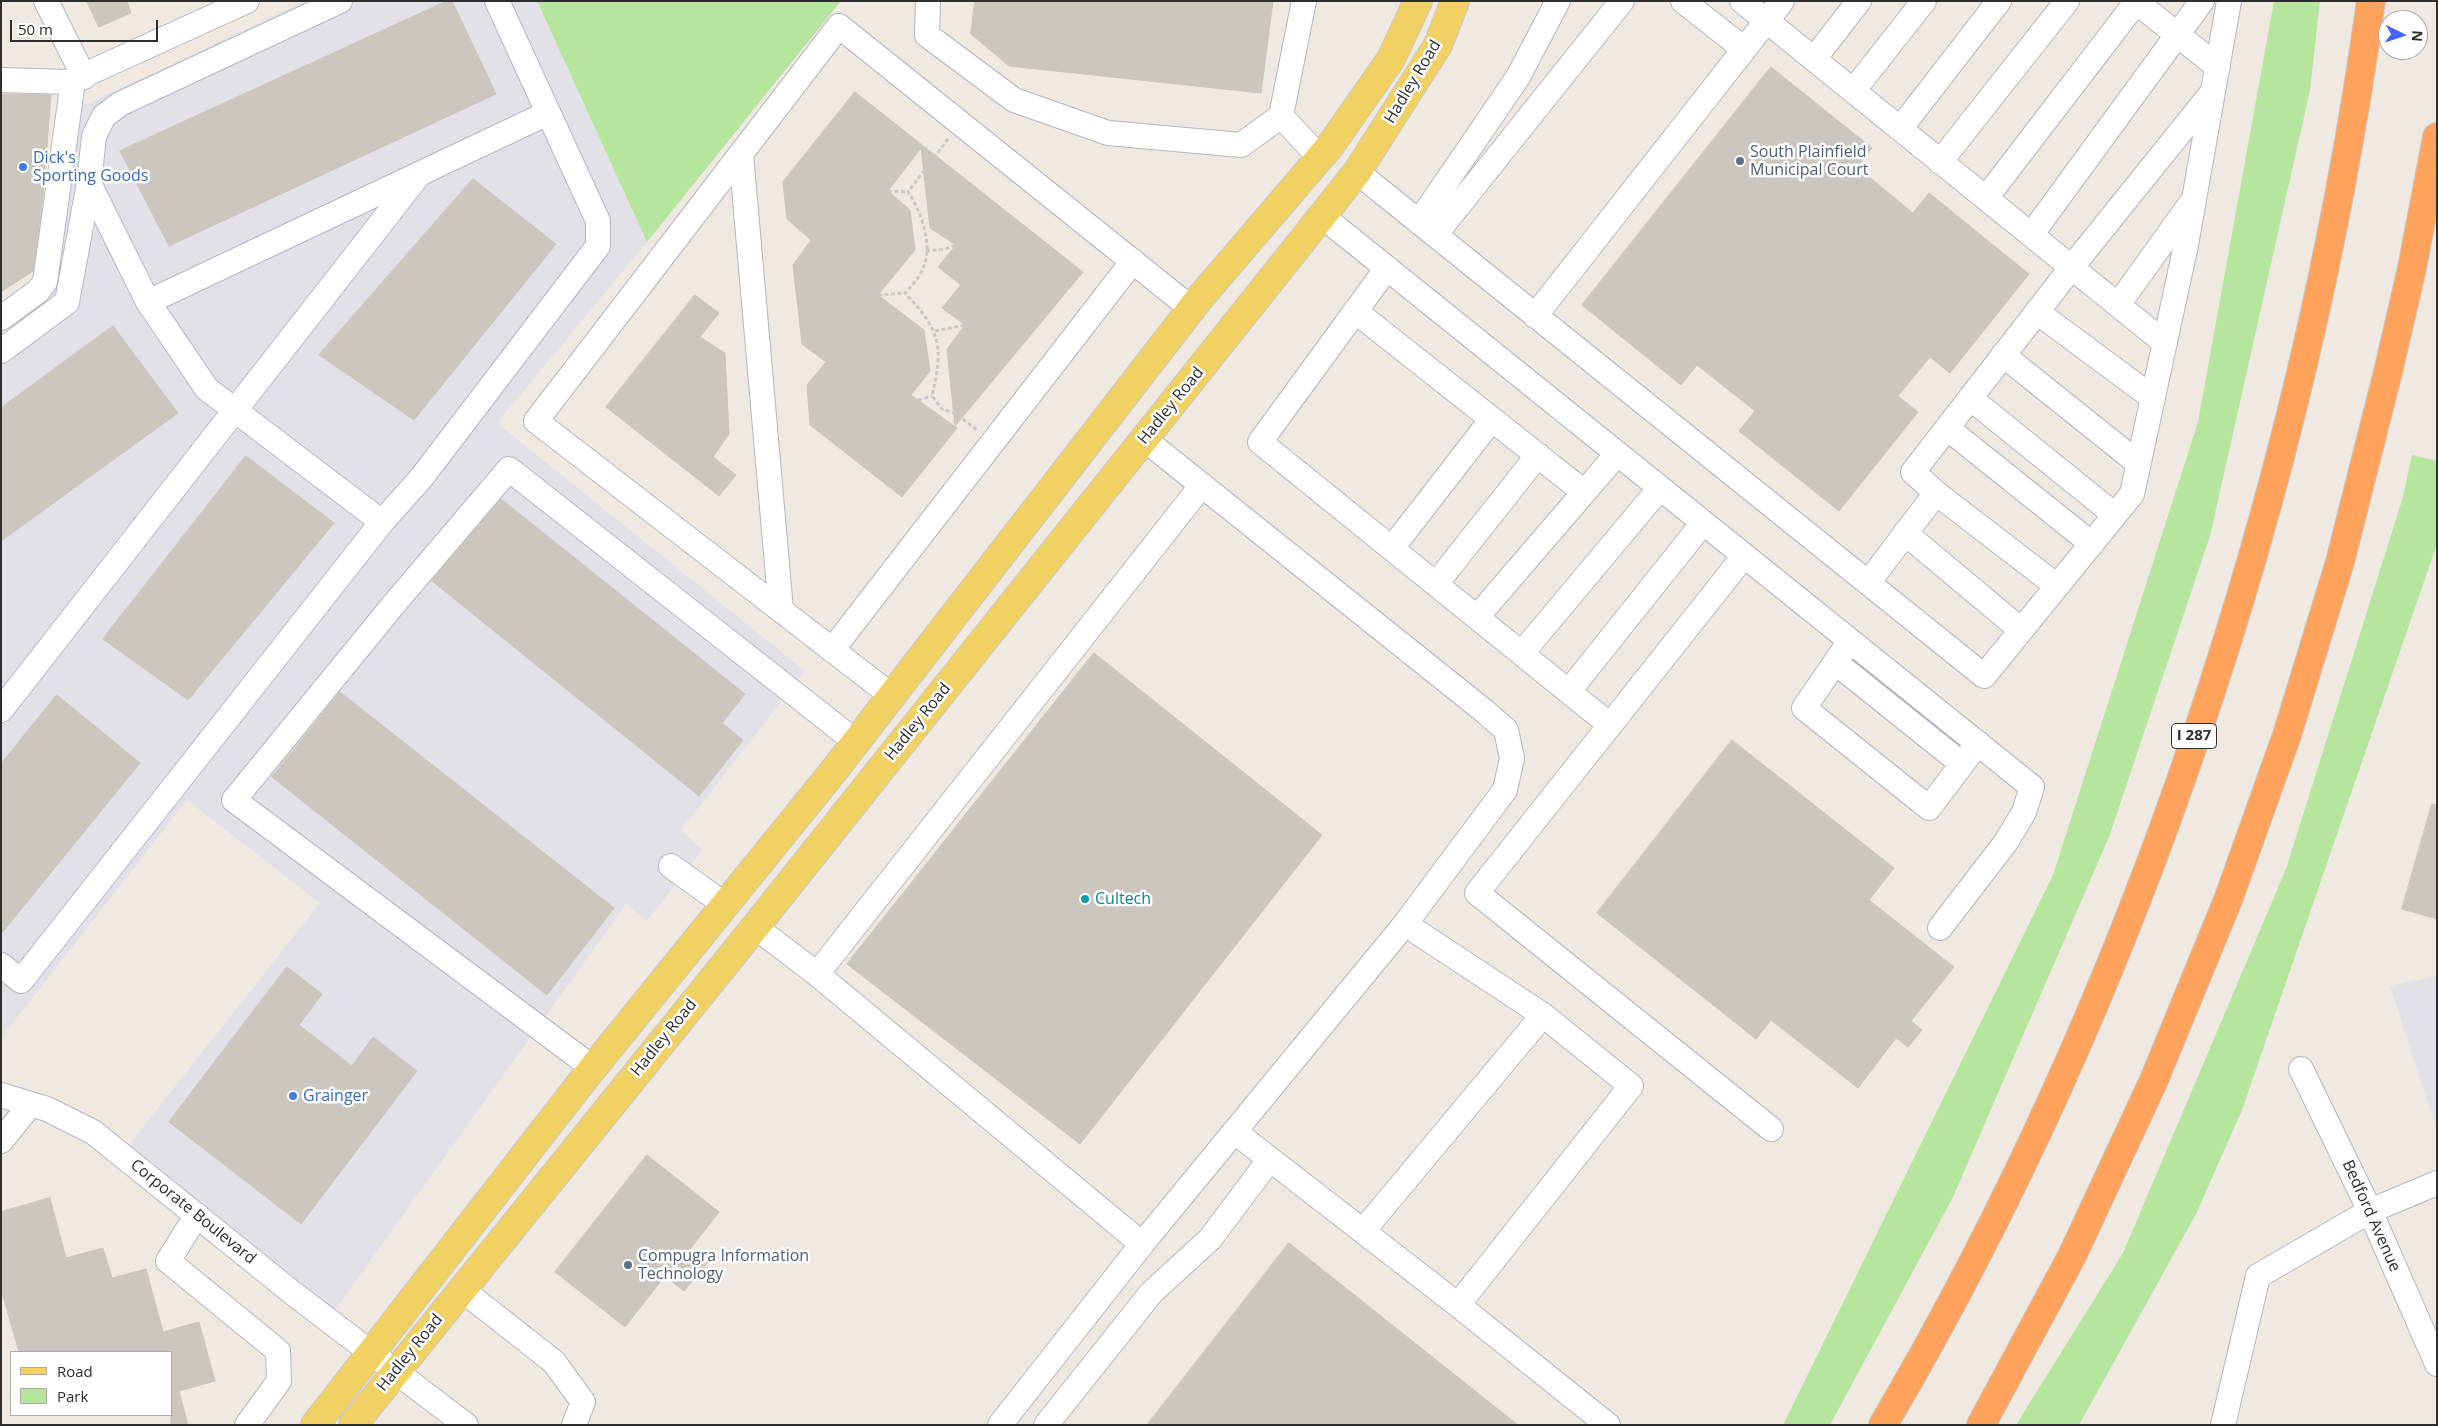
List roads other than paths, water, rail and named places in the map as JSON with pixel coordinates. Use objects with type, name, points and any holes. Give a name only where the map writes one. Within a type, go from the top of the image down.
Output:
[{"type":"highway","name":"I 287","points":[[1883,1425],[1949,1307],[2007,1192],[2065,1068],[2124,930],[2217,671],[2259,534],[2306,352],[2344,166],[2371,1]]},
{"type":"highway","points":[[1981,1425],[2072,1256],[2154,1080],[2228,900],[2287,735],[2340,562],[2390,368],[2412,268],[2437,137]]},
{"type":"main road","name":"Hadley Road","points":[[315,1425],[593,1068],[856,742],[1192,308],[1325,152],[1391,59],[1418,1]]},
{"type":"main road","name":"Hadley Road","points":[[353,1425],[755,927],[1357,172],[1438,45],[1455,1]]},
{"type":"main road","points":[[1325,152],[1357,172]]},
{"type":"street","points":[[1,318],[37,292],[44,282],[48,268],[79,79],[46,1]]},
{"type":"street","points":[[1,80],[56,83],[79,79],[247,1]]},
{"type":"street","points":[[1,351],[67,302],[89,183],[94,136],[104,116],[120,104],[340,1]]},
{"type":"street","points":[[1,965],[21,981],[382,522],[422,477],[598,246],[598,221],[496,1]]},
{"type":"street","points":[[928,1],[927,35],[1014,100],[1108,133],[1241,145],[1281,116],[1304,1]]},
{"type":"street","points":[[1427,229],[1518,78],[1558,1]]},
{"type":"street","points":[[1427,229],[1622,1]]},
{"type":"street","points":[[1683,1],[1744,49]]},
{"type":"street","points":[[1742,1],[2165,343]]},
{"type":"street","points":[[1535,316],[1782,1]]},
{"type":"street","points":[[1814,59],[1859,1]]},
{"type":"street","points":[[1853,91],[1924,1]]},
{"type":"street","points":[[1900,129],[1999,1]]},
{"type":"street","points":[[1940,162],[2067,1]]},
{"type":"street","points":[[1986,198],[2136,1],[2218,67]]},
{"type":"street","points":[[2031,235],[2202,1]]},
{"type":"street","points":[[1357,172],[1984,676],[2132,494],[2195,198],[2229,1]]},
{"type":"street","points":[[892,696],[536,421],[839,26],[1192,308]]},
{"type":"street","points":[[2057,586],[1936,493],[1913,472],[2071,268],[2213,91]]},
{"type":"street","points":[[148,302],[548,113]]},
{"type":"street","points":[[1281,116],[1325,152]]},
{"type":"street","points":[[741,154],[780,610]]},
{"type":"street","points":[[1,710],[416,177]]},
{"type":"street","points":[[89,183],[148,302],[206,389],[382,522]]},
{"type":"street","points":[[2118,305],[2195,198]]},
{"type":"street","points":[[1322,216],[2032,787],[2024,812],[2006,842],[1940,928]]},
{"type":"street","points":[[832,650],[1133,261]]},
{"type":"street","points":[[1386,268],[1260,442],[1610,725]]},
{"type":"street","points":[[1355,311],[1584,492]]},
{"type":"street","points":[[2037,312],[2153,398]]},
{"type":"street","points":[[2003,355],[2138,463]]},
{"type":"street","points":[[1970,398],[2115,515]]},
{"type":"street","points":[[1392,548],[1492,420]]},
{"type":"street","points":[[1947,428],[2092,544]]},
{"type":"street","points":[[1000,1425],[1142,1244],[1405,924],[1505,790],[1512,758],[1506,730],[1483,710],[1144,439]]},
{"type":"street","points":[[1477,617],[1617,454]]},
{"type":"street","points":[[1436,584],[1538,456]]},
{"type":"street","points":[[593,1068],[234,800],[394,604],[509,468],[856,742]]},
{"type":"street","points":[[817,974],[1202,485]]},
{"type":"street","points":[[1522,653],[1660,488]]},
{"type":"street","points":[[1868,583],[1936,493]]},
{"type":"street","points":[[1569,692],[1703,523]]},
{"type":"street","points":[[1905,533],[2021,630]]},
{"type":"street","points":[[1744,556],[1476,894],[1771,1129]]},
{"type":"street","points":[[1850,641],[1804,708],[1929,808],[1978,743]]},
{"type":"street","points":[[1836,662],[1962,764]]},
{"type":"street","points":[[671,866],[725,905]]},
{"type":"street","points":[[1405,924],[1543,1015],[1631,1086],[1458,1305]]},
{"type":"street","points":[[755,927],[817,974],[1142,1244]]},
{"type":"street","points":[[1363,1231],[1543,1015]]},
{"type":"street","name":"Bedford Avenue","points":[[2301,1069],[2370,1211],[2437,1364]]},
{"type":"street","name":"Corporate Boulevard","points":[[1,1095],[47,1109],[94,1132],[294,1294],[373,1352],[466,1425]]},
{"type":"street","points":[[1,1141],[31,1104]]},
{"type":"street","points":[[1234,1132],[1458,1305],[1608,1425]]},
{"type":"street","points":[[1046,1425],[1152,1292],[1210,1239],[1270,1159]]},
{"type":"street","points":[[2223,1425],[2258,1276],[2370,1211],[2437,1183]]},
{"type":"street","points":[[197,1215],[168,1261],[278,1352],[279,1381],[247,1425]]},
{"type":"street","points":[[461,1289],[554,1362],[582,1402],[574,1425]]},
{"type":"place","name":"South Plainfield Municipal Court","points":[[1740,161]]},
{"type":"place","name":"Dick's Sporting Goods","points":[[23,167]]},
{"type":"place","name":"Cultech","points":[[1085,899]]},
{"type":"place","name":"Grainger","points":[[293,1096]]},
{"type":"place","name":"Compugra Information Technology","points":[[628,1265]]}]
